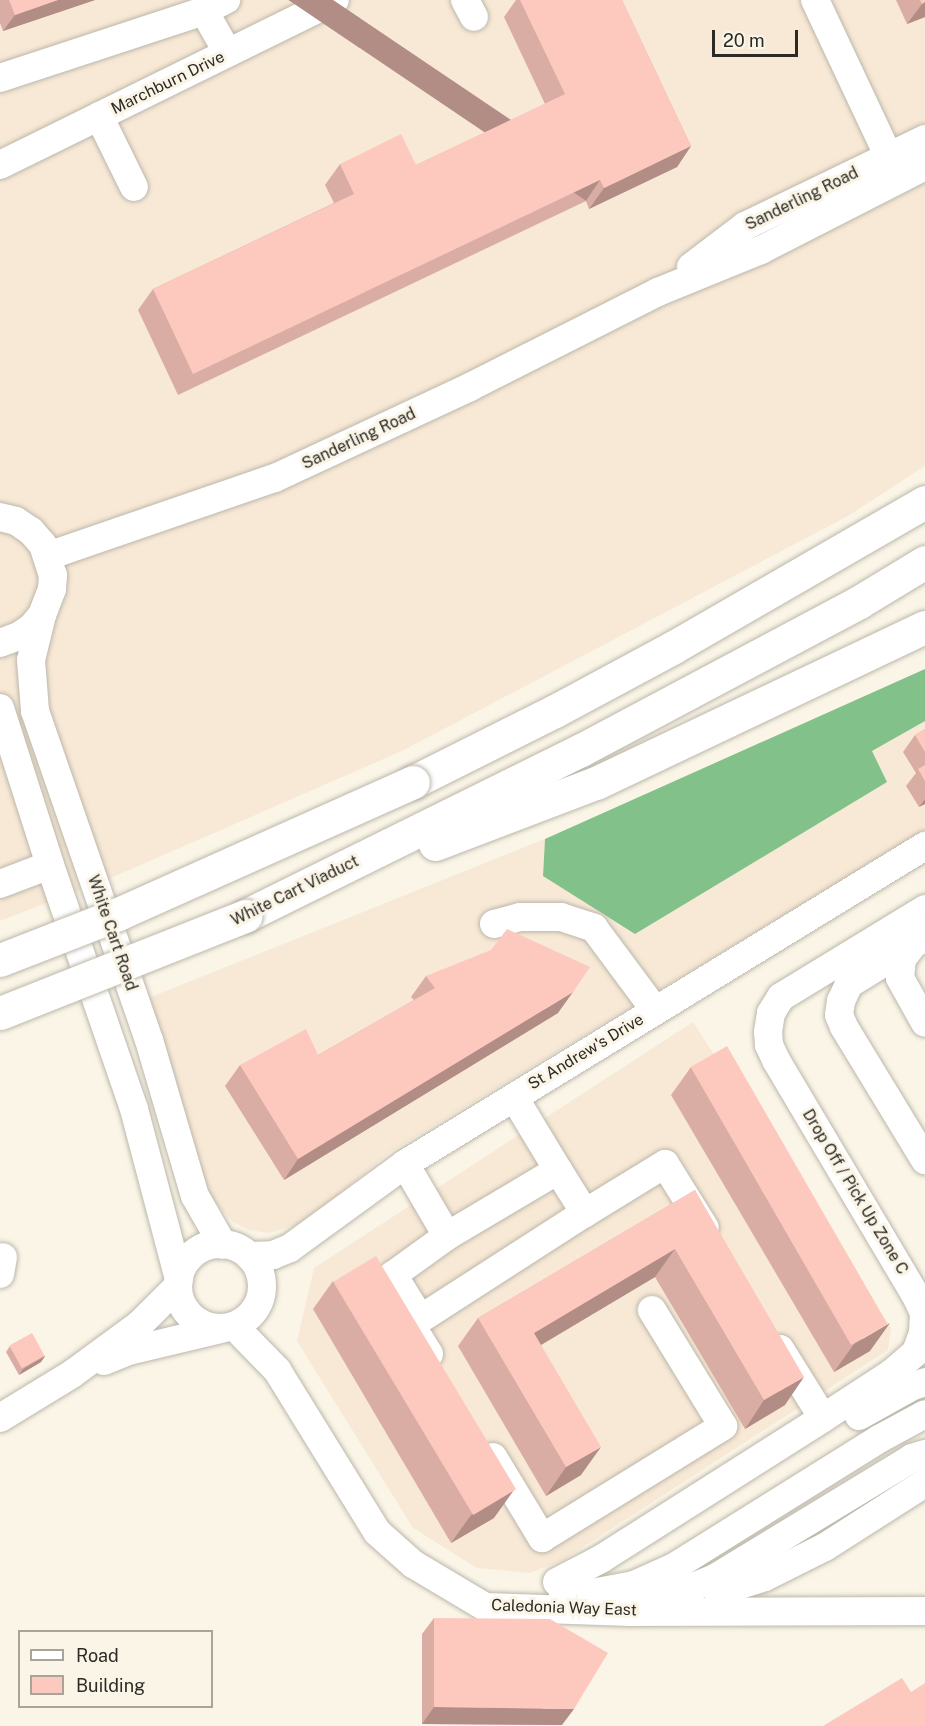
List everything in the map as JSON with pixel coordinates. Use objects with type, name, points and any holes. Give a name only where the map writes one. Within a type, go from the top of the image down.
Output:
[{"type":"highway","points":[[0,960],[118,914],[413,782],[555,711],[672,648],[925,502]]},
{"type":"highway","name":"White Cart Viaduct","points":[[0,1013],[245,916],[581,750],[859,602],[925,562]]},
{"type":"highway","points":[[245,916],[596,783],[925,627]]},
{"type":"street","name":"Marchburn Drive","points":[[0,165],[335,0]]},
{"type":"street","points":[[815,0],[889,157]]},
{"type":"street","points":[[0,78],[215,6],[228,53]]},
{"type":"street","points":[[99,116],[135,187]]},
{"type":"street","name":"Sanderling Road","points":[[658,292],[745,226],[925,139]]},
{"type":"street","name":"Sanderling Road","points":[[48,556],[275,478],[470,387],[658,292],[760,250],[925,166]]},
{"type":"street","points":[[0,516],[16,521],[31,531],[48,556]]},
{"type":"street","name":"White Cart Road","points":[[48,556],[53,575],[52,589],[42,615],[31,660],[35,711],[149,1040],[195,1196],[223,1245]]},
{"type":"street","points":[[0,643],[19,636],[32,627],[42,615]]},
{"type":"street","points":[[0,708],[50,865],[134,1109],[178,1283],[180,1300],[195,1320],[227,1327]]},
{"type":"street","name":"St Andrew's Drive","points":[[249,1256],[273,1255],[290,1248],[405,1164],[925,846]]},
{"type":"street","points":[[0,884],[50,865]]},
{"type":"street","name":"Drop Off / Pick Up Zone C","points":[[545,1588],[601,1558],[823,1418],[892,1373],[916,1352],[923,1333],[924,1313],[776,1060],[769,1045],[768,1032],[771,1014],[781,997],[925,909]]},
{"type":"street","points":[[494,924],[520,917],[561,917],[594,928],[655,1010]]},
{"type":"street","points":[[919,942],[902,959],[900,978],[925,1023]]},
{"type":"street","points":[[919,942],[849,984],[841,1001],[839,1015],[844,1027],[925,1160]]},
{"type":"street","points":[[514,1097],[585,1213]]},
{"type":"street","points":[[405,1164],[447,1236]]},
{"type":"street","points":[[411,1325],[665,1164],[713,1242]]},
{"type":"street","points":[[442,1376],[411,1325],[413,1307],[393,1275],[447,1236],[558,1170]]},
{"type":"street","points":[[0,1418],[72,1374],[140,1324],[178,1283],[187,1262],[196,1252],[209,1246],[223,1245],[237,1248],[249,1256],[258,1268],[262,1282],[261,1296],[256,1309],[227,1327],[129,1351],[72,1374]]},
{"type":"street","points":[[480,1437],[542,1538],[723,1426],[652,1310]]},
{"type":"street","name":"Caledonia Way East","points":[[227,1327],[277,1370],[377,1532],[413,1564],[485,1607],[632,1598],[672,1611],[925,1611]]},
{"type":"street","points":[[768,1330],[823,1418]]},
{"type":"street","points":[[460,1591],[517,1596],[615,1563],[666,1536],[865,1412],[925,1382]]},
{"type":"street","points":[[545,1588],[620,1573],[661,1556],[925,1399]]},
{"type":"street","points":[[632,1598],[674,1567],[879,1439],[925,1414]]},
{"type":"street","points":[[632,1598],[706,1562],[890,1447],[925,1430]]},
{"type":"street","points":[[545,1588],[632,1598],[715,1578],[912,1458],[925,1454]]},
{"type":"street","points":[[718,1592],[925,1468]]},
{"type":"street","points":[[672,1611],[718,1592],[765,1577],[825,1547],[925,1483]]},
{"type":"street","points":[[882,1612],[925,1591]]},
{"type":"shaded area","points":[[0,0],[925,0],[925,466],[848,516],[402,751],[106,880],[0,921]]},
{"type":"shaded area","points":[[925,721],[925,830],[390,1152],[306,1222],[269,1233],[249,1230],[233,1222],[210,1197],[146,999],[545,839],[543,876],[887,782],[872,751]]},
{"type":"shaded area","points":[[693,1022],[891,1328],[888,1350],[563,1560],[530,1573],[477,1568],[413,1528],[297,1341],[314,1268]]},
{"type":"green space","points":[[925,669],[925,721],[872,751],[887,782],[635,934],[543,876],[545,839]]},
{"type":"building","points":[[9,0],[58,0],[15,15]]},
{"type":"building","points":[[520,0],[622,0],[691,146],[604,188],[600,180],[193,374],[153,289],[354,194],[340,164],[401,134],[416,165],[565,94]]},
{"type":"building","points":[[925,729],[925,752],[915,735]]},
{"type":"building","points":[[925,765],[925,781],[918,769]]},
{"type":"building","points":[[507,929],[590,967],[573,992],[298,1159],[240,1065],[306,1029],[318,1055],[435,988],[426,976],[491,950]]},
{"type":"building","points":[[727,1046],[888,1324],[851,1345],[691,1067]]},
{"type":"building","points":[[695,1190],[804,1377],[764,1400],[675,1249],[534,1333],[601,1447],[566,1467],[478,1318]]},
{"type":"building","points":[[376,1256],[516,1489],[473,1515],[333,1282]]},
{"type":"building","points":[[32,1333],[45,1356],[22,1368],[9,1346]]},
{"type":"building","points":[[434,1618],[550,1619],[608,1653],[574,1709],[434,1707]]},
{"type":"building","points":[[902,1678],[911,1692],[925,1683],[925,1726],[823,1726]]}]
